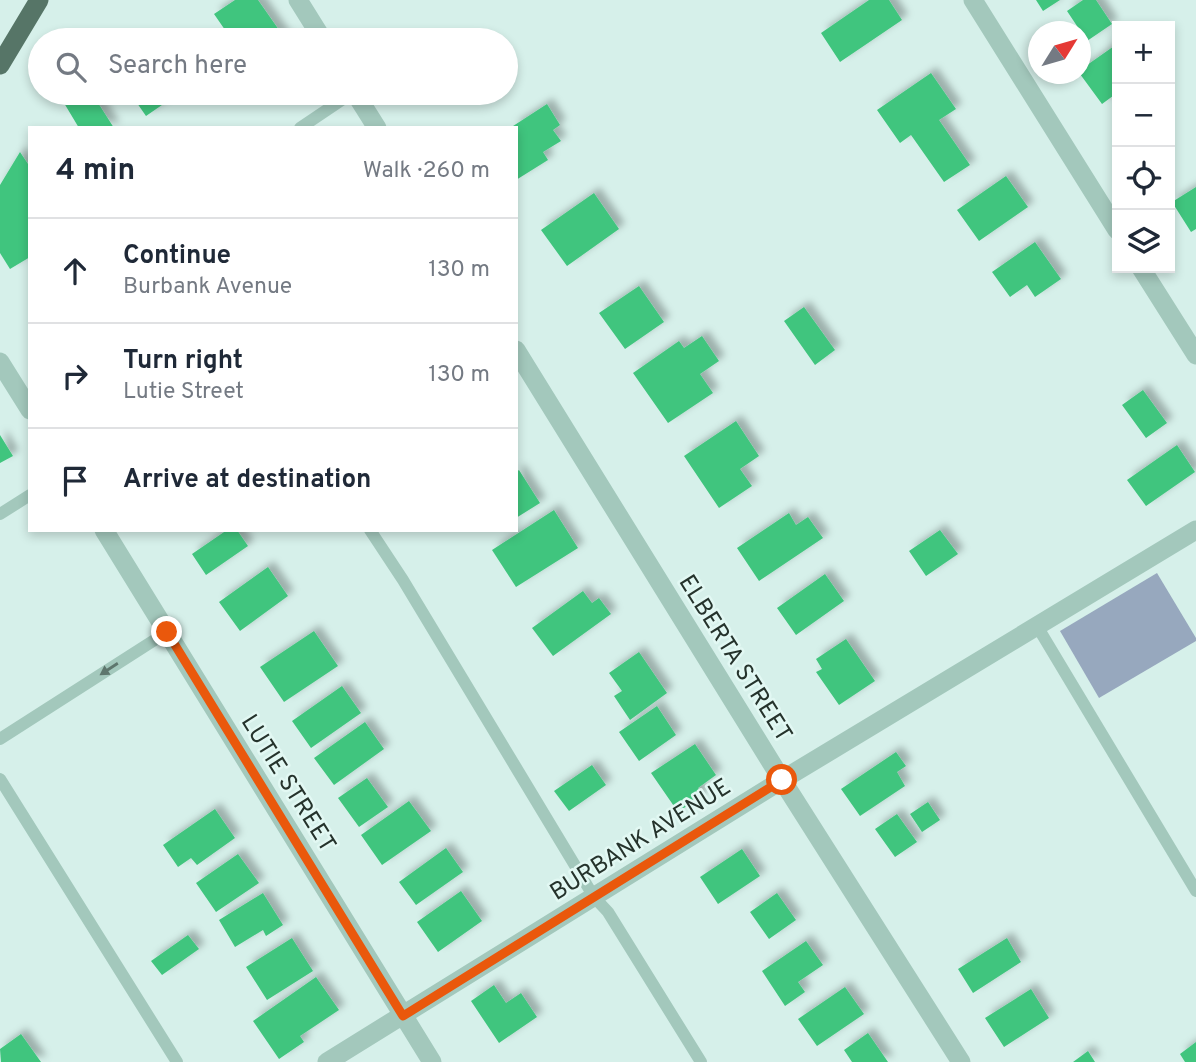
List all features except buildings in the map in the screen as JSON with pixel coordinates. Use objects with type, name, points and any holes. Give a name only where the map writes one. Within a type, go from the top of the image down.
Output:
[{"type":"main road","points":[[0,65],[40,0]]},
{"type":"street","points":[[298,0],[316,28]]},
{"type":"street","points":[[973,0],[1112,222]]},
{"type":"street","points":[[362,105],[376,126]]},
{"type":"street","points":[[1144,273],[1196,355]]},
{"type":"street","name":"ELBERTA STREET","points":[[518,353],[782,780],[961,1062]]},
{"type":"street","points":[[0,362],[28,402]]},
{"type":"street","name":"BURBANK AVENUE","points":[[327,1062],[782,780],[1196,530]]},
{"type":"street","name":"LUTIE STREET","points":[[105,532],[432,1062]]},
{"type":"lane","points":[[303,126],[335,105]]},
{"type":"lane","points":[[0,514],[28,496]]},
{"type":"lane","points":[[371,532],[594,897],[608,912],[701,1062]]},
{"type":"lane","points":[[1037,626],[1196,891]]},
{"type":"lane","points":[[0,739],[167,632]]},
{"type":"lane","points":[[0,779],[177,1062]]},
{"type":"shaded area","points":[[1157,573],[1196,641],[1099,698],[1060,631]]},
{"type":"route","points":[[167,632],[403,1016],[782,780]]}]
